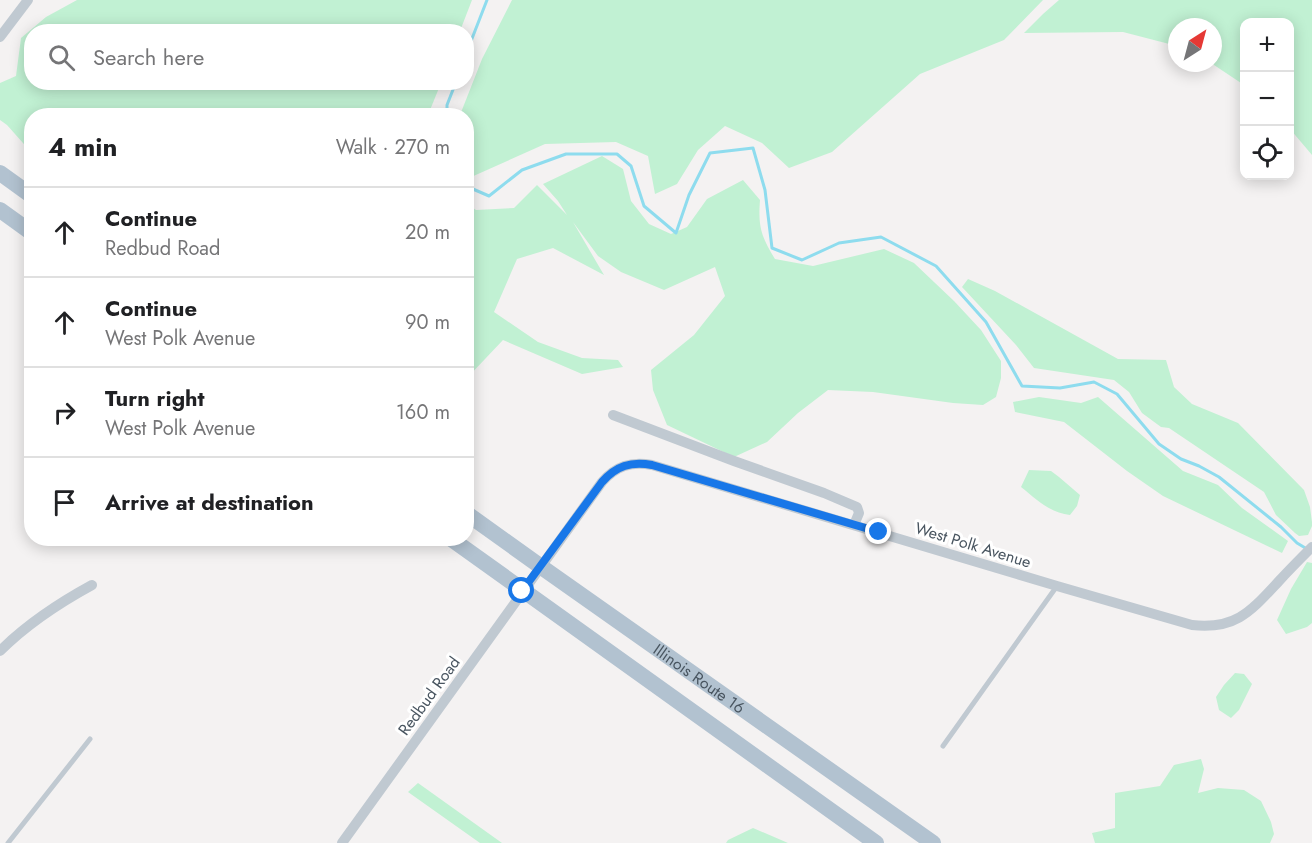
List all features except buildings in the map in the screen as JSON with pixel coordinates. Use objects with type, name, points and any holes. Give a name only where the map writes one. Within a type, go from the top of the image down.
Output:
[{"type":"main road","points":[[0,173],[24,190]]},
{"type":"main road","points":[[0,210],[24,227]]},
{"type":"main road","name":"Illinois Route 16","points":[[474,519],[933,843]]},
{"type":"main road","name":"Illinois Route 16","points":[[461,546],[876,843]]},
{"type":"street","points":[[0,37],[27,0]]},
{"type":"street","points":[[613,415],[857,507],[859,513],[854,525]]},
{"type":"street","name":"West Polk Avenue","points":[[540,566],[609,473],[620,467],[642,463],[1186,624],[1206,627],[1233,621],[1245,614],[1312,547]]},
{"type":"street","name":"Redbud Road","points":[[342,843],[540,566]]},
{"type":"street","points":[[0,651],[38,618],[92,585]]},
{"type":"lane","points":[[943,746],[1057,586]]},
{"type":"lane","points":[[8,843],[90,739]]},
{"type":"green space","points":[[77,0],[472,0],[463,24],[38,24]]},
{"type":"green space","points":[[512,0],[1043,0],[1004,40],[920,74],[832,152],[789,168],[762,143],[725,126],[698,150],[677,184],[655,194],[648,156],[616,142],[545,144],[474,176],[474,108],[463,108],[470,90],[474,90],[474,79]]},
{"type":"green space","points":[[1059,0],[1312,0],[1312,155],[1294,134],[1294,18],[1240,18],[1240,82],[1222,70],[1222,18],[1168,18],[1168,44],[1123,32],[1024,33]]},
{"type":"green space","points":[[24,35],[24,90],[438,90],[431,108],[24,108],[24,144],[0,120],[0,83],[16,76],[21,38]]},
{"type":"green space","points":[[602,156],[623,169],[631,201],[649,224],[671,234],[687,227],[707,199],[743,180],[760,200],[762,231],[766,244],[775,259],[813,266],[884,249],[914,263],[981,330],[1001,361],[1001,378],[996,397],[983,405],[873,392],[828,390],[798,413],[767,442],[734,457],[667,425],[653,390],[651,370],[694,335],[725,296],[715,267],[664,290],[621,272],[598,256],[573,222],[604,275],[553,248],[517,259],[494,312],[538,342],[582,358],[618,360],[623,367],[582,374],[503,340],[474,371],[474,209],[514,208],[537,185],[567,215],[543,184]]},
{"type":"green space","points":[[968,279],[995,291],[1118,359],[1166,360],[1174,387],[1192,404],[1238,423],[1304,490],[1312,522],[1308,535],[1299,536],[1276,515],[1264,492],[1169,428],[1161,427],[1142,413],[1129,392],[1114,380],[1034,368],[1016,345],[962,287]]},
{"type":"green space","points":[[1039,397],[1081,403],[1098,397],[1183,471],[1218,485],[1242,508],[1288,541],[1282,553],[1163,496],[1064,422],[1015,412],[1013,402]]},
{"type":"green space","points":[[1029,470],[1051,471],[1080,495],[1077,506],[1070,515],[1050,508],[1021,487]]},
{"type":"green space","points":[[1307,562],[1312,563],[1312,623],[1286,634],[1277,620],[1291,589]]},
{"type":"green space","points":[[1235,673],[1244,674],[1252,684],[1239,710],[1231,718],[1219,710],[1216,697]]},
{"type":"green space","points":[[1201,759],[1204,769],[1198,793],[1218,788],[1244,790],[1261,801],[1274,834],[1270,843],[1095,843],[1092,833],[1115,828],[1115,793],[1160,786],[1174,765]]},
{"type":"green space","points":[[418,783],[502,843],[480,843],[408,792]]},
{"type":"green space","points":[[753,828],[788,843],[726,843]]},
{"type":"waterway","points":[[474,33],[487,0]]},
{"type":"waterway","points":[[447,108],[453,90]]},
{"type":"waterway","points":[[474,189],[489,196],[522,170],[566,154],[617,154],[631,166],[644,206],[676,233],[689,195],[710,153],[753,148],[765,190],[772,248],[802,260],[839,243],[881,237],[936,266],[986,322],[1022,386],[1060,388],[1094,382],[1117,394],[1159,444],[1181,459],[1219,477],[1307,549]]},
{"type":"route","points":[[522,591],[609,473],[630,464],[652,465],[879,532]]}]
